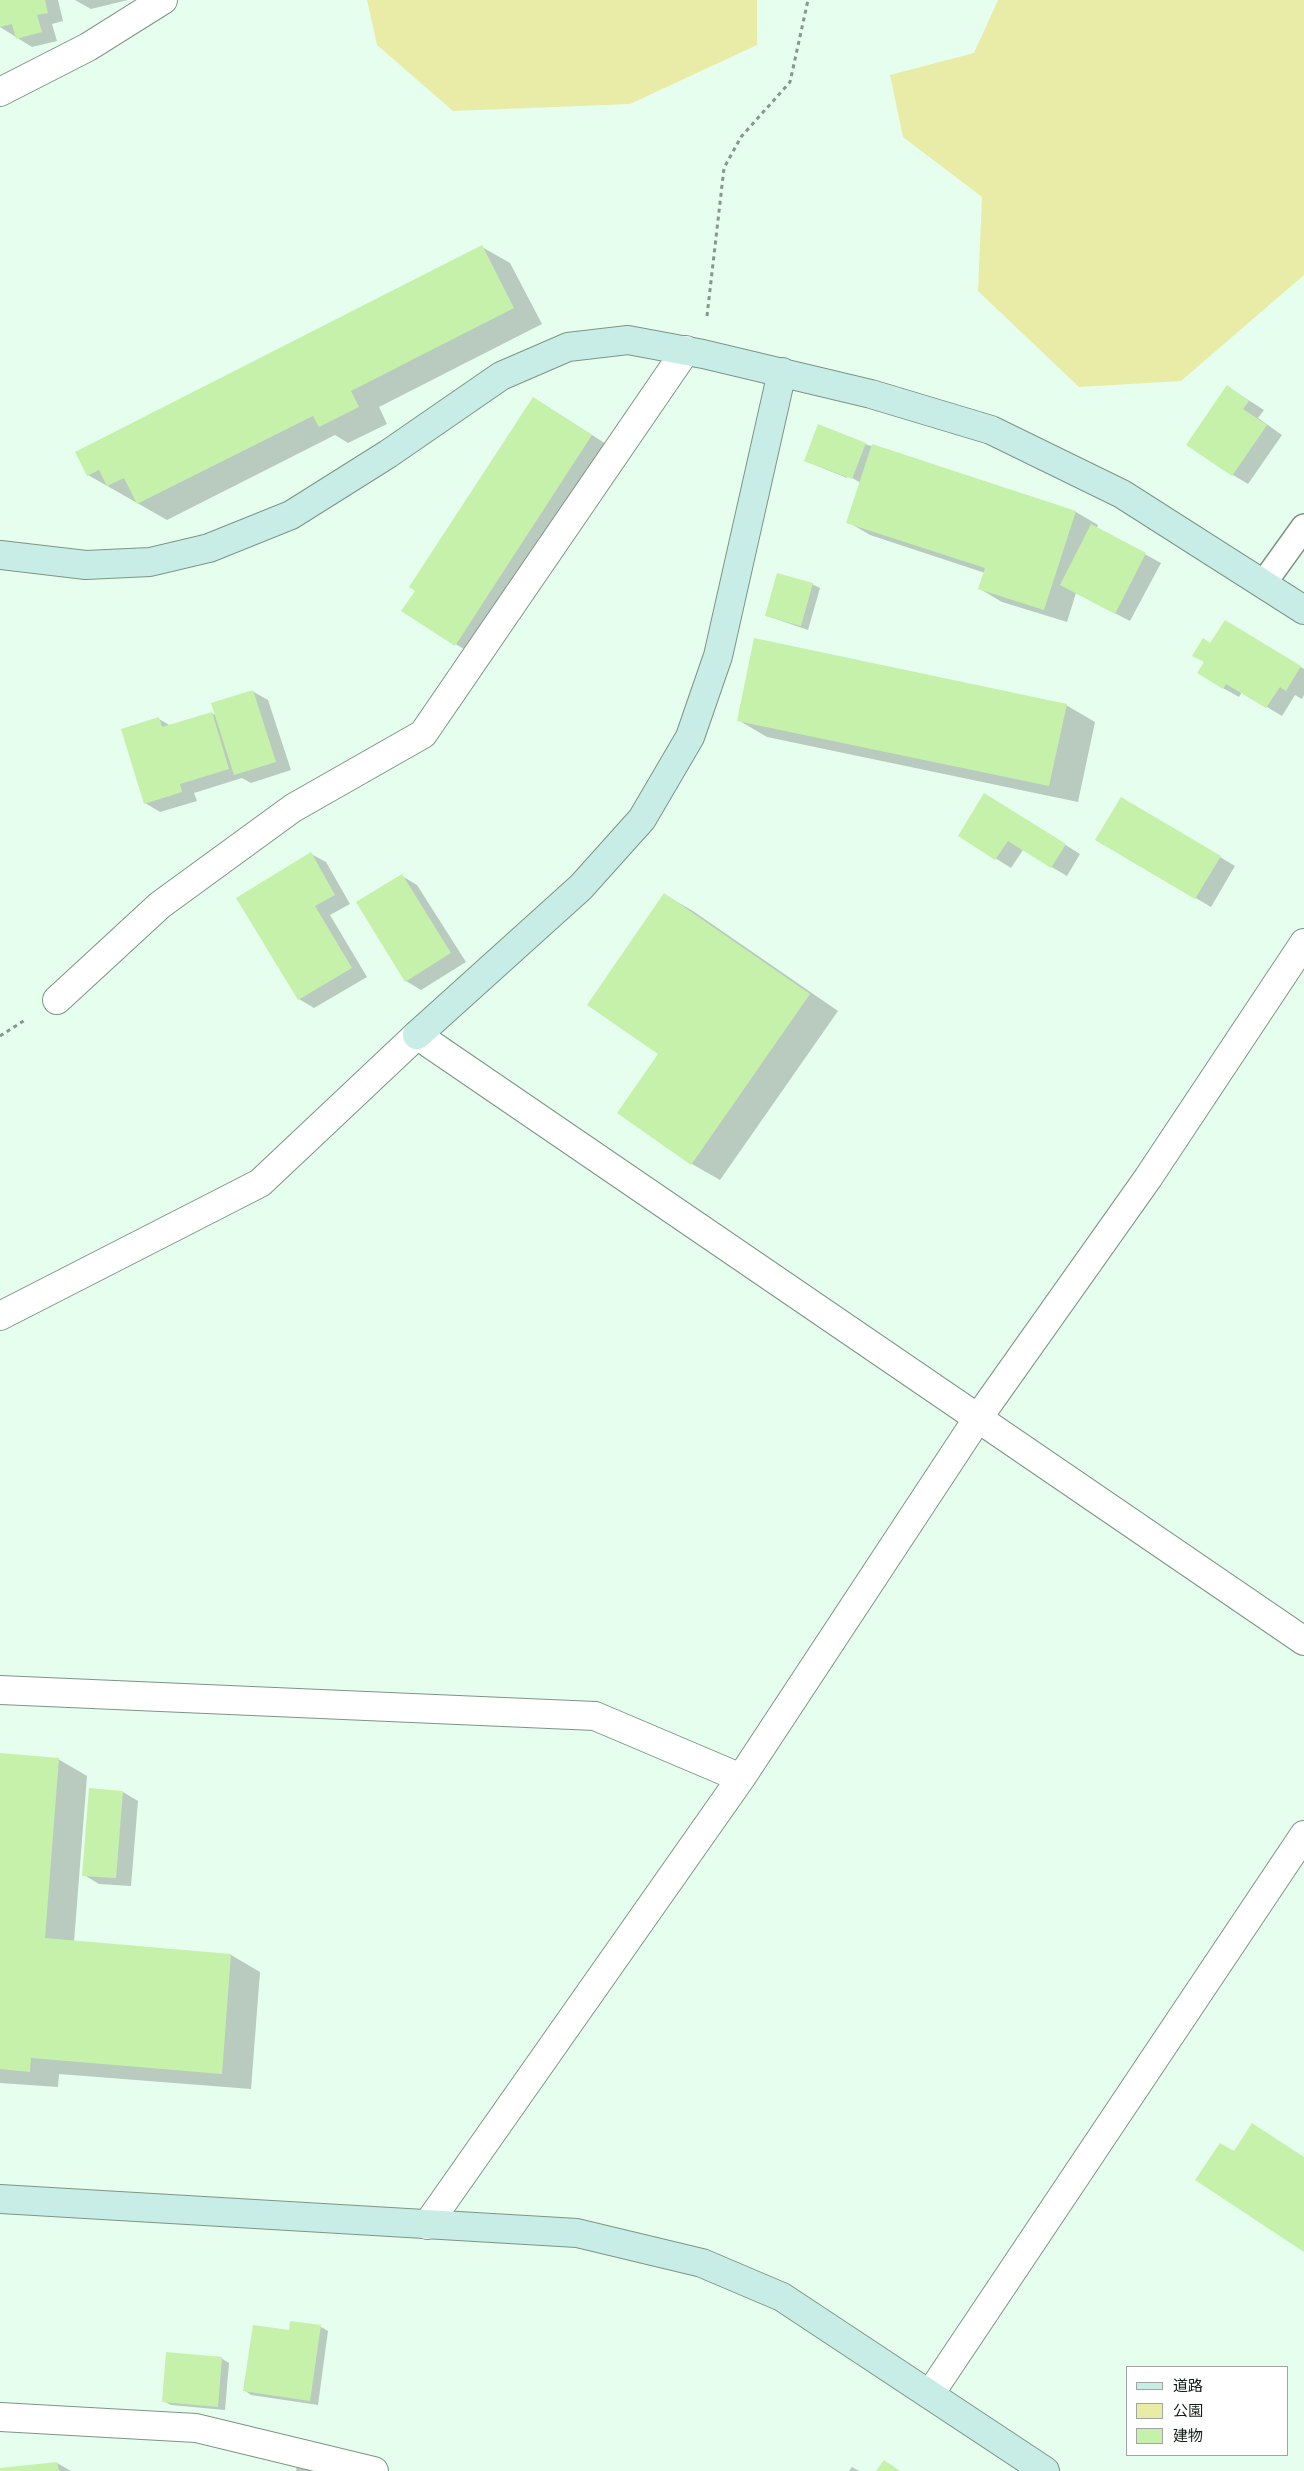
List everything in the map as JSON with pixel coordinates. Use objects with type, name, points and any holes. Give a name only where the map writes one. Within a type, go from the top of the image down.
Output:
[{"type":"street","points":[[0,92],[88,47],[163,0]]},
{"type":"street","points":[[0,555],[86,565],[150,562],[209,548],[290,515],[388,454],[501,376],[568,347],[628,340],[694,352],[872,394],[991,430],[1122,494],[1304,610]]},
{"type":"street","points":[[57,1000],[160,905],[293,808],[423,734],[694,352]]},
{"type":"street","points":[[0,1316],[260,1182],[416,1035],[581,887],[642,819],[690,737],[718,656],[782,372]]},
{"type":"street","points":[[428,2225],[741,1778],[978,1418],[1148,1178],[1304,943]]},
{"type":"street","points":[[416,1035],[1304,1641]]},
{"type":"street","points":[[0,1690],[595,1716],[741,1778]]},
{"type":"street","points":[[930,2394],[1304,1835]]},
{"type":"street","points":[[0,2199],[577,2233],[702,2263],[782,2297],[1045,2471]]},
{"type":"street","points":[[0,2417],[196,2428],[374,2471]]},
{"type":"lane","points":[[1263,584],[1304,527]]},
{"type":"path","points":[[694,352],[724,168],[741,137],[790,82],[808,0]]},
{"type":"green space","points":[[367,0],[757,0],[757,45],[630,104],[453,111],[377,45]]},
{"type":"green space","points":[[998,0],[1304,0],[1304,275],[1181,381],[1079,387],[978,291],[982,197],[903,137],[890,75],[974,53]]},
{"type":"building","points":[[0,0],[45,0],[48,13],[37,15],[42,32],[16,39],[12,24],[0,27]]},
{"type":"building","points":[[482,245],[514,308],[351,391],[359,407],[319,427],[313,416],[137,504],[124,478],[107,486],[99,470],[87,476],[75,452]]},
{"type":"building","points":[[1227,385],[1249,401],[1243,409],[1267,425],[1232,476],[1186,445]]},
{"type":"building","points":[[533,397],[592,435],[455,646],[401,611],[415,591],[409,587]]},
{"type":"building","points":[[818,424],[866,443],[852,479],[804,461]]},
{"type":"building","points":[[872,444],[1076,511],[1044,610],[978,589],[985,568],[846,523]]},
{"type":"building","points":[[1091,524],[1146,553],[1115,614],[1060,585]]},
{"type":"building","points":[[777,573],[813,583],[801,626],[765,616]]},
{"type":"building","points":[[1225,620],[1301,666],[1286,691],[1280,687],[1266,708],[1226,684],[1223,689],[1197,673],[1204,662],[1192,656],[1203,638],[1210,643]]},
{"type":"building","points":[[754,638],[1067,704],[1049,786],[737,721]]},
{"type":"building","points":[[253,690],[276,762],[234,775],[211,703]]},
{"type":"building","points":[[212,712],[229,769],[180,784],[182,792],[144,804],[121,729],[159,717],[162,727]]},
{"type":"building","points":[[984,793],[1066,844],[1051,868],[1008,841],[995,860],[958,836]]},
{"type":"building","points":[[1121,797],[1221,856],[1195,899],[1095,840]]},
{"type":"building","points":[[311,852],[335,895],[315,906],[352,968],[298,1000],[236,898]]},
{"type":"building","points":[[402,874],[451,953],[405,982],[356,902]]},
{"type":"building","points":[[664,893],[810,994],[691,1165],[617,1113],[658,1054],[587,1005]]},
{"type":"building","points":[[0,1753],[59,1758],[45,1938],[231,1954],[222,2074],[31,2058],[30,2072],[0,2069]]},
{"type":"building","points":[[89,1788],[123,1791],[116,1878],[82,1876]]},
{"type":"building","points":[[1252,2123],[1304,2157],[1304,2252],[1195,2180],[1220,2143],[1234,2151]]},
{"type":"building","points":[[290,2321],[321,2325],[310,2401],[243,2391],[253,2325],[289,2330]]},
{"type":"building","points":[[166,2352],[222,2357],[218,2407],[162,2402]]},
{"type":"building","points":[[884,2460],[900,2471],[876,2471]]},
{"type":"building","points":[[57,2462],[59,2471],[0,2471],[0,2468]]}]
